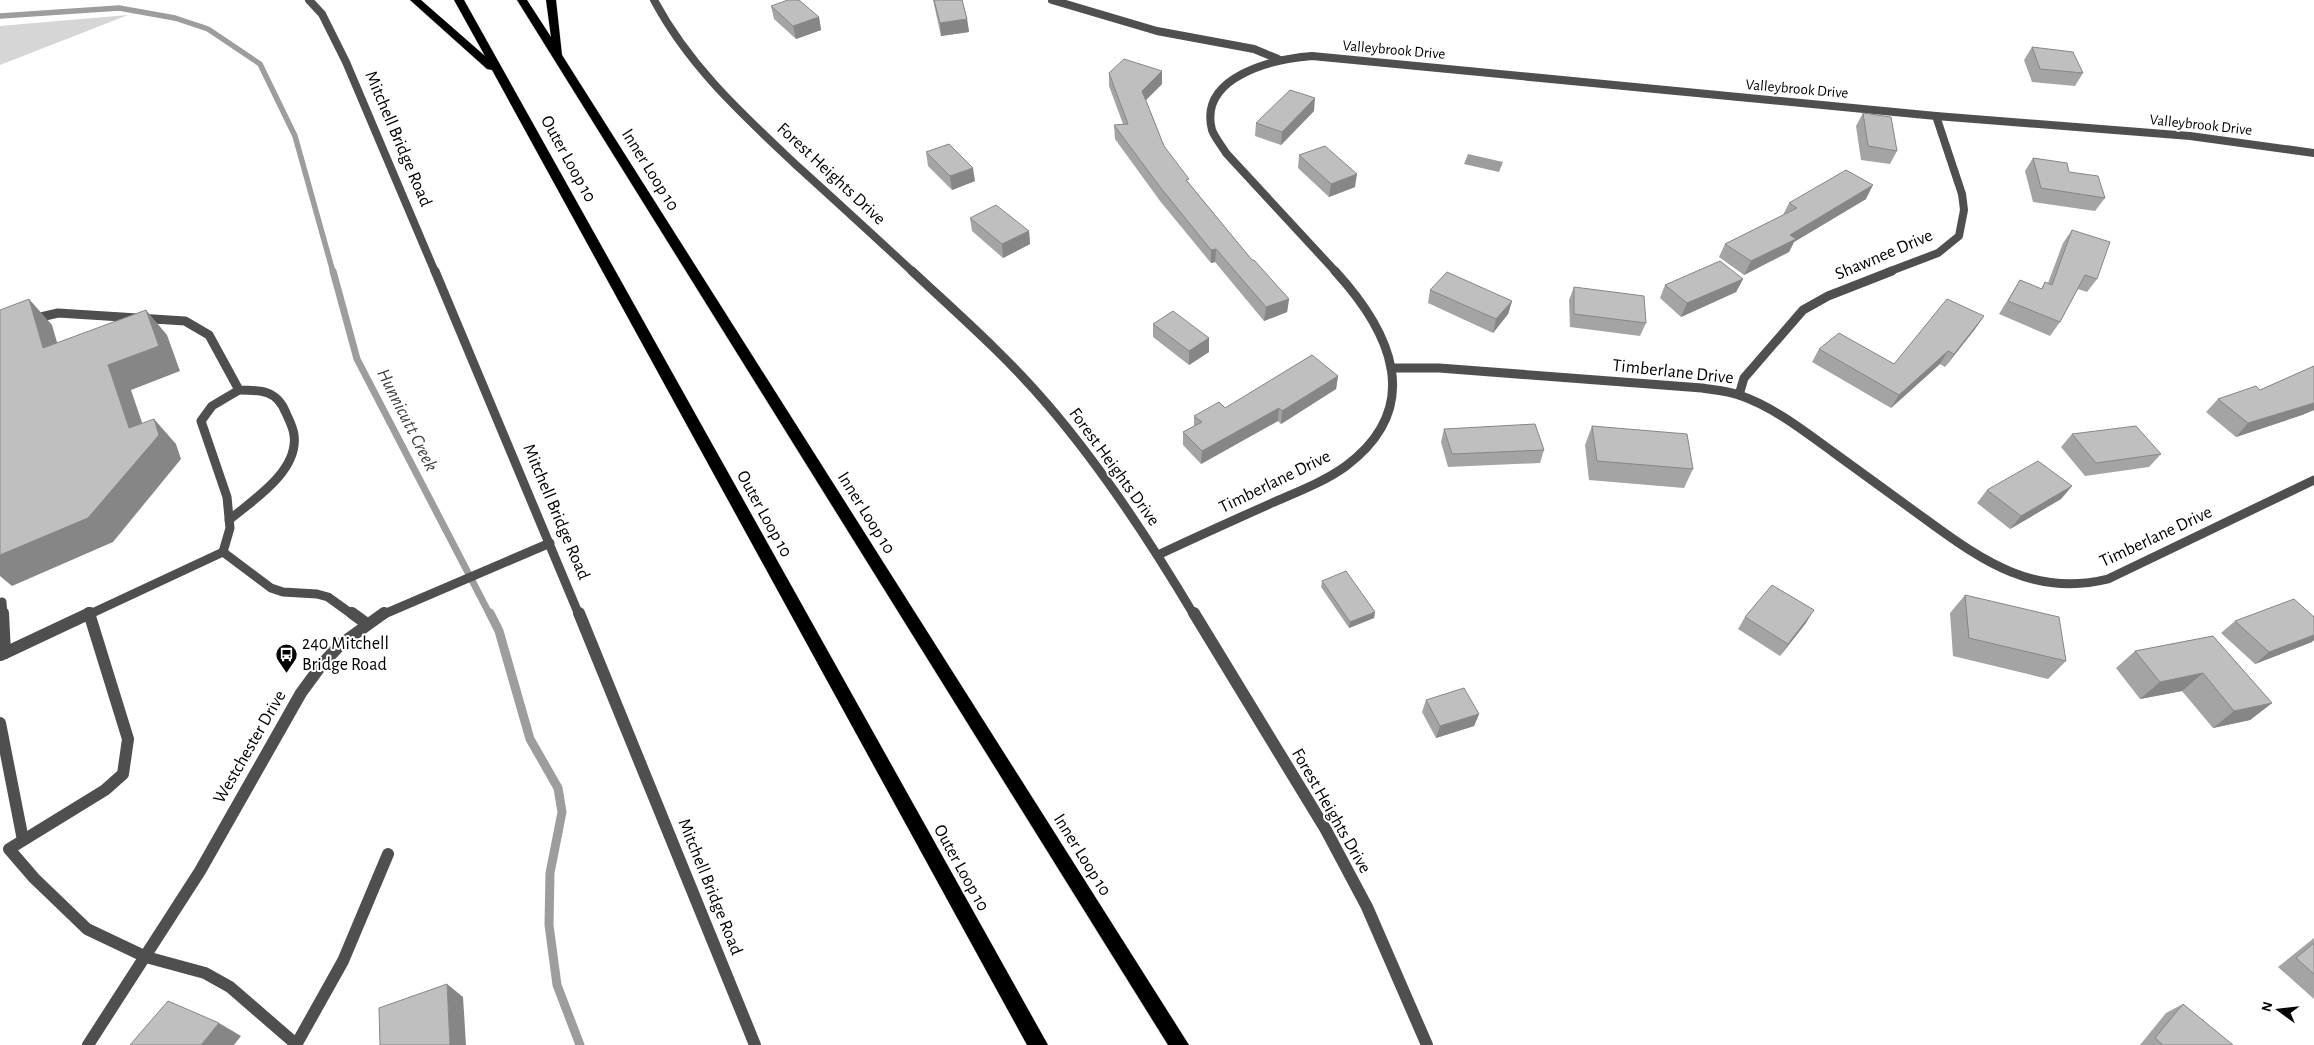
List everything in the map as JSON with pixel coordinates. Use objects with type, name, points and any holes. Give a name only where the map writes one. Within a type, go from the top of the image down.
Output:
[{"type":"highway","points":[[415,0],[500,74]]},
{"type":"highway","name":"Outer Loop 10","points":[[459,0],[1038,1045]]},
{"type":"highway","name":"Inner Loop 10","points":[[522,0],[1179,1045]]},
{"type":"highway","points":[[551,0],[559,60]]},
{"type":"street","name":"Mitchell Bridge Road","points":[[309,0],[322,14],[346,62],[550,543],[755,1045]]},
{"type":"street","name":"Forest Heights Drive","points":[[654,0],[706,78],[735,108],[948,303],[1046,403],[1092,459],[1158,555],[1326,830],[1367,907],[1427,1045]]},
{"type":"street","name":"Valleybrook Drive","points":[[1052,0],[1157,31],[1254,49],[1278,59]]},
{"type":"street","name":"Valleybrook Drive","points":[[1392,368],[1377,329],[1354,292],[1226,153],[1212,132],[1208,113],[1214,97],[1238,77],[1278,59],[1312,56],[1936,116],[2190,136],[2314,153]]},
{"type":"street","name":"Shawnee Drive","points":[[1739,394],[1744,378],[1803,310],[1828,296],[1938,253],[1958,236],[1964,210],[1962,194],[1936,116]]},
{"type":"street","points":[[22,321],[58,313],[185,321],[209,334],[239,390]]},
{"type":"street","name":"Timberlane Drive","points":[[1158,555],[1338,472],[1368,443],[1381,424],[1392,394],[1392,368],[1439,368],[1692,388],[1739,394],[1789,420],[1978,557],[2003,570],[2040,582],[2084,585],[2108,579],[2314,480]]},
{"type":"street","points":[[2,602],[3,654],[223,552],[230,528],[229,520],[227,497],[201,421],[204,414],[214,404],[239,390],[269,392],[282,402],[294,436],[294,452],[289,463],[274,480],[229,520]]},
{"type":"street","name":"Westchester Drive","points":[[88,1045],[200,871],[301,693],[323,663],[341,644],[367,624],[407,602],[550,543]]},
{"type":"street","points":[[223,552],[271,588],[283,592],[317,594],[328,597],[367,624]]},
{"type":"street","points":[[89,614],[128,739],[123,774],[105,790],[4,851],[87,929],[146,957],[205,973],[230,987],[297,1045],[343,961],[388,854]]},
{"type":"street","points":[[0,723],[23,840]]},
{"type":"shaded area","points":[[128,15],[0,65],[0,26]]},
{"type":"shaded area","points":[[1468,154],[1503,162],[1499,172],[1464,164]]},
{"type":"building","points":[[788,0],[799,0],[819,17],[793,26],[771,6]]},
{"type":"building","points":[[934,0],[962,0],[967,19],[940,23]]},
{"type":"building","points":[[2032,47],[2073,52],[2083,73],[2040,69]]},
{"type":"building","points":[[1124,59],[1162,71],[1142,91],[1164,146],[1189,179],[1186,180],[1252,260],[1289,299],[1266,307],[1216,249],[1211,250],[1160,187],[1114,125],[1128,124],[1109,73]]},
{"type":"building","points":[[1290,90],[1315,98],[1282,132],[1256,123]]},
{"type":"building","points":[[1863,113],[1891,117],[1897,151],[1868,146]]},
{"type":"building","points":[[949,144],[973,168],[950,176],[926,152]]},
{"type":"building","points":[[1325,146],[1357,174],[1331,184],[1299,155]]},
{"type":"building","points":[[2033,158],[2067,163],[2069,172],[2098,176],[2105,198],[2041,188]]},
{"type":"building","points":[[1846,170],[1873,185],[1790,235],[1796,239],[1751,261],[1725,244],[1797,208],[1789,203]]},
{"type":"building","points":[[996,205],[1029,231],[1002,244],[970,218]]},
{"type":"building","points":[[2072,230],[2110,242],[2097,279],[2085,275],[2060,322],[2008,301],[2020,280],[2042,289],[2045,282],[2052,285]]},
{"type":"building","points":[[1720,261],[1743,279],[1687,303],[1665,285]]},
{"type":"building","points":[[1447,272],[1512,301],[1496,319],[1430,290]]},
{"type":"building","points":[[1574,287],[1644,296],[1646,323],[1574,314]]},
{"type":"building","points":[[29,299],[43,348],[146,310],[159,346],[108,365],[129,428],[154,419],[159,435],[88,518],[0,555],[0,310]]},
{"type":"building","points":[[1947,299],[1984,316],[1954,354],[1948,351],[1899,395],[1819,349],[1839,333],[1894,364]]},
{"type":"building","points":[[1173,311],[1209,338],[1189,351],[1153,324]]},
{"type":"building","points":[[1312,355],[1338,376],[1282,411],[1279,408],[1202,451],[1183,432],[1202,422],[1194,416],[1219,402],[1225,408]]},
{"type":"building","points":[[2314,366],[2314,403],[2248,423],[2218,399],[2256,386],[2260,390]]},
{"type":"building","points":[[1535,424],[1544,450],[1452,454],[1444,429]]},
{"type":"building","points":[[1592,426],[1687,434],[1693,469],[1597,461]]},
{"type":"building","points":[[2136,426],[2161,454],[2096,463],[2072,434]]},
{"type":"building","points":[[2038,461],[2072,486],[2021,516],[1987,490]]},
{"type":"building","points":[[1346,571],[1375,612],[1350,622],[1322,581]]},
{"type":"building","points":[[1772,585],[1814,610],[1788,644],[1745,617]]},
{"type":"building","points":[[1965,595],[2059,617],[2066,661],[1969,638]]},
{"type":"building","points":[[2294,599],[2314,617],[2314,635],[2269,652],[2235,621]]},
{"type":"building","points":[[2213,636],[2272,703],[2234,711],[2203,673],[2160,682],[2135,651]]},
{"type":"building","points":[[1464,688],[1479,714],[1440,726],[1426,700]]},
{"type":"building","points":[[2314,943],[2314,974],[2296,958]]},
{"type":"building","points":[[447,984],[450,1045],[380,1045],[379,1008]]},
{"type":"building","points":[[168,1001],[219,1023],[201,1045],[130,1045]]},
{"type":"building","points":[[2183,1004],[2233,1045],[2163,1045],[2155,1038]]},
{"type":"waterway","name":"Hunnicutt Creek","points":[[0,16],[119,8],[175,18],[208,29],[260,64],[295,136],[333,272]]},
{"type":"waterway","name":"Hunnicutt Creek","points":[[333,271],[357,359],[490,615]]},
{"type":"waterway","name":"Hunnicutt Creek","points":[[490,613],[499,631],[530,739],[558,788],[562,812],[550,873],[549,925],[557,985],[580,1045]]},
{"type":"place","name":"240 Mitchell Bridge Road","points":[[286,673]]}]
